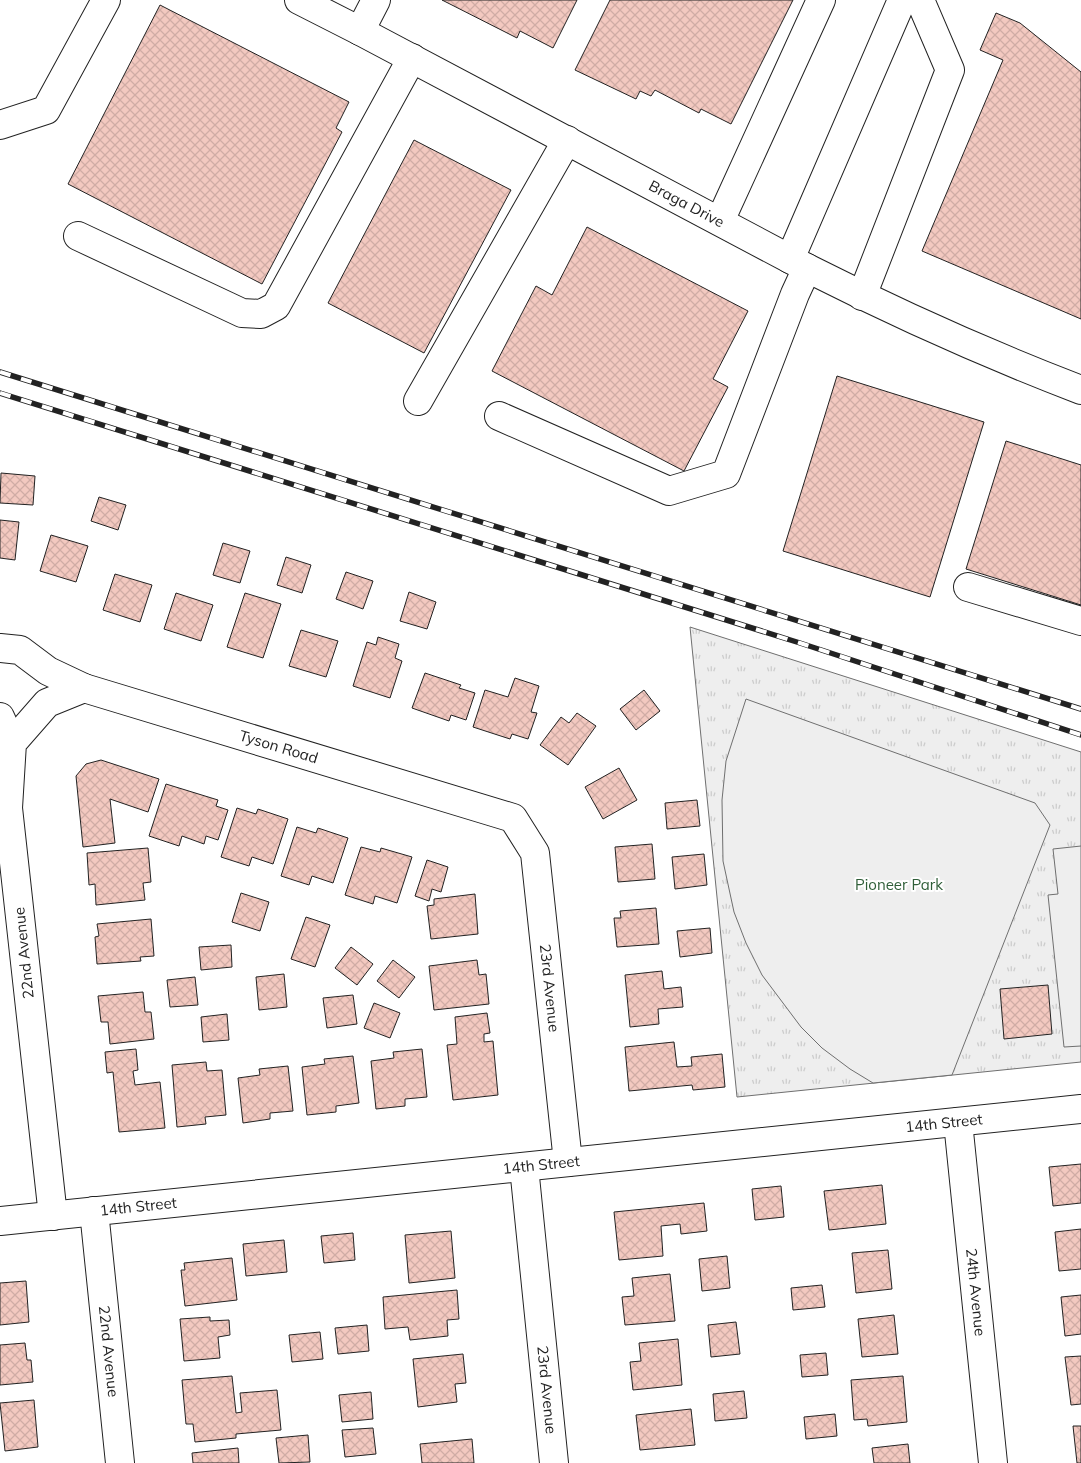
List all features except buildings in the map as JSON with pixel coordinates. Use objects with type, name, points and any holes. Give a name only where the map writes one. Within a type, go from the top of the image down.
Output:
[{"type":"street","points":[[0,124],[46,110],[106,0]]},
{"type":"street","name":"Braga Drive","points":[[299,0],[360,30],[862,296],[1006,361],[1081,390]]},
{"type":"street","points":[[360,30],[376,0]]},
{"type":"street","points":[[720,222],[821,0]]},
{"type":"street","points":[[499,416],[669,490],[726,474],[795,294],[799,263],[902,0]]},
{"type":"street","points":[[862,296],[950,70],[920,0]]},
{"type":"street","points":[[78,236],[242,313],[261,314],[276,306],[412,58]]},
{"type":"street","points":[[418,402],[567,140]]},
{"type":"street","points":[[968,587],[1081,621]]},
{"type":"street","name":"Tyson Road","points":[[0,648],[20,650],[48,671],[84,688],[513,818]]},
{"type":"street","points":[[0,717],[12,743],[47,703],[84,688]]},
{"type":"street","name":"22nd Avenue","points":[[12,743],[8,808],[53,1216]]},
{"type":"street","name":"23rd Avenue","points":[[513,818],[535,853],[568,1162]]},
{"type":"street","name":"14th Street","points":[[0,1221],[1081,1109]]},
{"type":"street","name":"24th Avenue","points":[[958,1122],[993,1463]]},
{"type":"street","name":"23rd Avenue","points":[[524,1167],[554,1463]]},
{"type":"street","name":"22nd Avenue","points":[[94,1211],[120,1463]]},
{"type":"green space","name":"Pioneer Park","points":[[690,627],[1081,752],[1081,1062],[737,1097]]},
{"type":"green space","points":[[746,699],[1035,803],[1050,825],[952,1075],[873,1083],[822,1048],[801,1027],[762,975],[746,943],[734,912],[723,861],[722,800],[726,761]]},
{"type":"green space","points":[[1081,846],[1081,1046],[1064,1047],[1048,895],[1058,894],[1053,849]]},
{"type":"railway","points":[[0,372],[1081,709]]},
{"type":"railway","points":[[0,393],[800,643],[1081,735]]}]
